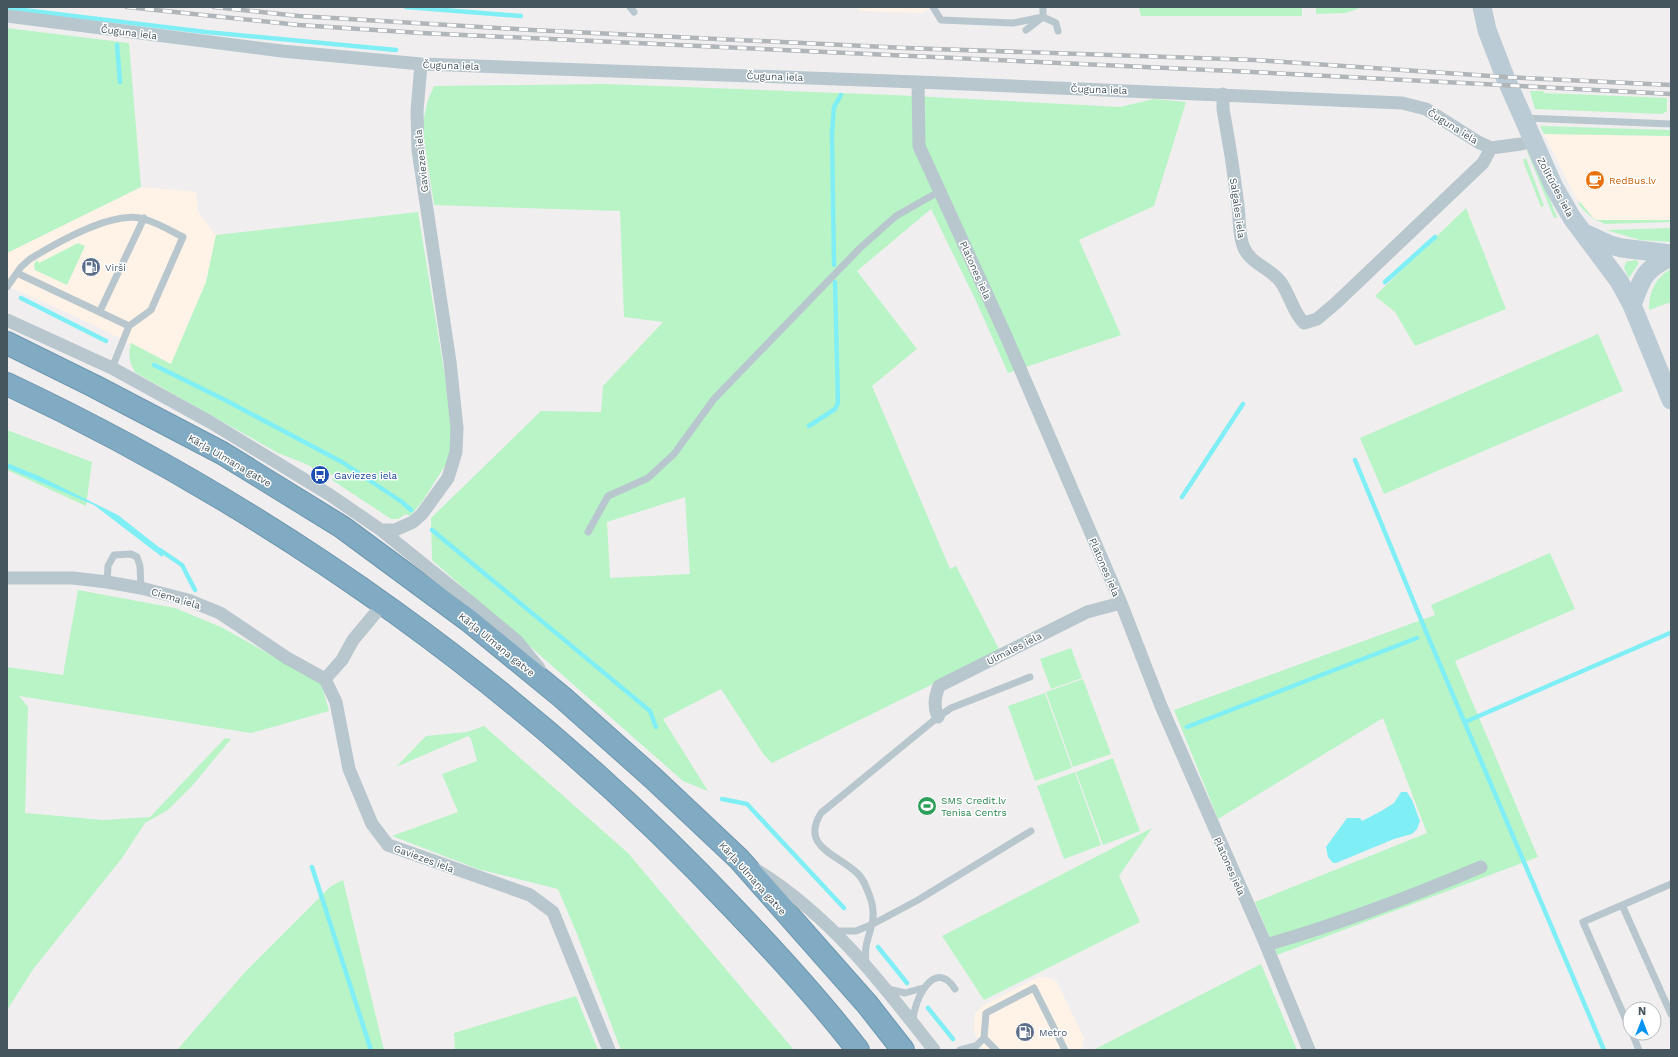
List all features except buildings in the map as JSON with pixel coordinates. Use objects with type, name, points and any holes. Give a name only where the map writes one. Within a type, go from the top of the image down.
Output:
[{"type":"highway","name":"Kārļa Ulmaņa gatve","points":[[7,343],[94,386],[222,453],[342,527],[468,620],[562,697],[653,778],[739,859],[867,1004],[903,1050]]},
{"type":"highway","points":[[7,384],[141,451],[334,568],[507,698],[625,799],[697,869],[772,949],[858,1050]]},
{"type":"street","name":"Zolitūdes iela","points":[[1482,7],[1487,30],[1533,141],[1560,198],[1572,218],[1619,281],[1632,305],[1671,400]]},
{"type":"street","name":"Čuguna iela","points":[[7,16],[282,51],[421,64],[1223,94],[1402,103],[1426,109],[1478,142],[1491,148]]},
{"type":"street","name":"Gaviezes iela","points":[[381,530],[395,530],[413,522],[422,514],[448,478],[456,452],[457,428],[450,362],[418,150],[417,111],[421,64]]},
{"type":"street","name":"Platones iela","points":[[918,82],[920,146],[1006,336],[1121,603],[1161,706],[1266,945],[1308,1050]]},
{"type":"street","name":"Salgales iela","points":[[1223,94],[1223,109],[1238,206],[1240,235],[1244,248],[1252,259],[1278,279],[1285,289],[1297,316],[1304,323],[1317,318],[1336,303],[1483,163],[1491,148]]},
{"type":"street","points":[[1491,148],[1533,141]]},
{"type":"street","points":[[1584,233],[1610,245],[1622,248],[1671,254]]},
{"type":"street","points":[[1632,305],[1646,273],[1655,264],[1671,257]]},
{"type":"street","points":[[7,320],[112,368],[210,422],[330,495],[381,530],[517,641],[562,697]]},
{"type":"street","name":"Ciema iela","points":[[7,578],[73,578],[107,582],[141,588],[188,600],[220,614],[287,658],[325,678]]},
{"type":"street","name":"Ulmales iela","points":[[938,717],[935,710],[935,696],[939,686],[1087,612],[1121,603]]},
{"type":"street","points":[[325,678],[342,660],[353,640],[383,604]]},
{"type":"street","name":"Gaviezes iela","points":[[325,678],[336,702],[349,769],[372,824],[384,840],[388,845],[412,855],[530,895],[553,912],[610,1050]]},
{"type":"street","points":[[739,859],[778,883],[835,931],[886,989],[935,1049]]},
{"type":"street","points":[[1266,945],[1332,925],[1403,900],[1481,867]]},
{"type":"lane","points":[[933,7],[941,20],[1013,23],[1043,17],[1056,23],[1058,31]]},
{"type":"lane","points":[[1043,7],[1043,17]]},
{"type":"lane","points":[[1026,30],[1043,17]]},
{"type":"lane","points":[[1523,117],[1671,124]]},
{"type":"lane","points":[[588,532],[608,496],[648,478],[674,454],[714,399],[860,248],[896,216],[940,191]]},
{"type":"lane","points":[[7,287],[30,259],[94,226],[117,218],[144,218],[183,237],[151,310],[129,326],[112,368]]},
{"type":"lane","points":[[100,311],[144,218]]},
{"type":"lane","points":[[17,273],[129,326]]},
{"type":"lane","points":[[107,582],[108,566],[114,555],[131,554],[138,557],[141,588]]},
{"type":"lane","points":[[866,967],[866,948],[873,924],[872,902],[866,886],[858,874],[820,846],[815,836],[814,824],[821,813],[951,708],[1030,677]]},
{"type":"lane","points":[[835,931],[856,931],[873,924],[1032,832]]},
{"type":"lane","points":[[1622,1011],[1583,922],[1671,884]]},
{"type":"lane","points":[[1622,905],[1671,1014]]},
{"type":"lane","points":[[913,1023],[913,1013],[923,988],[930,981],[942,978],[950,981],[955,989]]},
{"type":"lane","points":[[886,989],[905,993],[923,988]]},
{"type":"lane","points":[[960,1050],[974,1048],[984,1038],[986,1013],[1034,988],[1065,1050]]},
{"type":"lane","points":[[984,1038],[996,1050]]},
{"type":"shaded area","points":[[859,7],[931,7],[923,13],[859,11]]},
{"type":"shaded area","points":[[1544,134],[1671,136],[1671,220],[1595,220],[1575,196]]},
{"type":"shaded area","points":[[141,187],[196,192],[198,212],[216,235],[206,282],[171,365],[92,324],[7,286],[7,253]]},
{"type":"shaded area","points":[[1039,977],[1050,978],[1057,982],[1084,1038],[1082,1050],[984,1050],[974,1032],[975,1013],[984,1005]]},
{"type":"green space","points":[[1139,7],[1302,7],[1302,16],[1141,16]]},
{"type":"green space","points":[[1316,7],[1362,7],[1346,13],[1316,14]]},
{"type":"green space","points":[[7,28],[129,43],[141,187],[7,253]]},
{"type":"green space","points":[[606,84],[893,95],[1120,107],[1154,99],[1186,102],[1154,206],[1079,240],[1121,335],[1008,373],[976,301],[931,209],[857,271],[917,349],[872,386],[950,569],[956,566],[1000,651],[772,763],[764,755],[721,689],[663,719],[708,791],[683,781],[432,560],[431,518],[541,411],[601,412],[603,386],[663,322],[624,317],[620,211],[434,205],[422,126],[428,100],[434,86]],"holes":[[[685,497],[690,574],[610,578],[607,522]]]},
{"type":"green space","points":[[1530,91],[1543,91],[1544,93],[1667,98],[1667,111],[1662,114],[1535,109]]},
{"type":"green space","points":[[1540,126],[1671,130],[1671,136],[1544,134]]},
{"type":"green space","points":[[1530,150],[1557,217],[1554,218],[1527,151]]},
{"type":"green space","points":[[1526,158],[1544,206],[1541,207],[1525,166],[1523,160]]},
{"type":"green space","points":[[1580,202],[1594,218],[1581,207],[1578,203]]},
{"type":"green space","points":[[1466,208],[1506,309],[1415,346],[1395,312],[1375,296]]},
{"type":"green space","points":[[418,212],[454,431],[448,461],[422,502],[410,516],[406,514],[398,519],[391,519],[332,480],[334,476],[322,469],[320,472],[278,453],[136,373],[130,359],[131,343],[171,364],[206,282],[216,235]]},
{"type":"green space","points":[[1596,220],[1671,220],[1671,222],[1605,224]]},
{"type":"green space","points":[[1671,228],[1671,242],[1640,240],[1606,230]]},
{"type":"green space","points":[[78,243],[85,246],[67,285],[35,270],[34,264],[37,260],[39,263]]},
{"type":"green space","points":[[1636,260],[1639,263],[1629,278],[1624,268],[1626,262]]},
{"type":"green space","points":[[1671,269],[1671,302],[1649,310],[1650,297],[1654,286],[1665,273]]},
{"type":"green space","points":[[1598,334],[1623,391],[1384,494],[1360,438]]},
{"type":"green space","points":[[7,430],[92,462],[86,506],[7,470]]},
{"type":"green space","points":[[1550,553],[1575,609],[1455,661],[1538,857],[1277,955],[1255,902],[1427,833],[1383,718],[1218,819],[1174,710],[1435,615],[1431,605]]},
{"type":"green space","points":[[78,590],[175,608],[221,627],[321,683],[329,711],[251,733],[19,696],[28,707],[25,813],[104,820],[150,817],[225,738],[231,739],[192,786],[168,810],[145,823],[122,858],[34,968],[7,1010],[7,667],[63,675]]},
{"type":"green space","points":[[1071,648],[1082,678],[1051,689],[1040,659]]},
{"type":"green space","points":[[1083,679],[1111,754],[1073,767],[1046,692]]},
{"type":"green space","points":[[1045,693],[1072,768],[1035,781],[1008,706]]},
{"type":"green space","points":[[484,726],[628,853],[794,1050],[621,1050],[577,934],[558,889],[478,869],[392,836],[458,812],[442,774],[477,761],[471,739],[468,736],[396,767],[426,736],[467,732]]},
{"type":"green space","points":[[1113,758],[1140,831],[1103,845],[1076,772]]},
{"type":"green space","points":[[1075,772],[1101,845],[1064,859],[1037,786]]},
{"type":"green space","points":[[1152,828],[1119,876],[1140,922],[984,1000],[942,936]]},
{"type":"green space","points":[[343,880],[384,1050],[177,1050],[246,971],[331,886]]},
{"type":"green space","points":[[1261,964],[1297,1050],[1094,1050],[1099,1047]]},
{"type":"green space","points":[[576,996],[598,1050],[455,1050],[454,1033]]},
{"type":"water","points":[[7,463],[39,476],[118,515],[165,552],[162,557],[94,505],[7,468]]},
{"type":"water","points":[[1401,792],[1407,792],[1412,800],[1420,821],[1417,829],[1412,834],[1394,839],[1333,863],[1328,857],[1326,847],[1347,818],[1360,818],[1362,821],[1394,803]]},
{"type":"waterway","points":[[406,7],[521,16]]},
{"type":"waterway","points":[[7,8],[206,32],[396,50]]},
{"type":"waterway","points":[[117,45],[120,82]]},
{"type":"waterway","points":[[834,265],[832,134],[834,107],[841,95]]},
{"type":"waterway","points":[[1385,282],[1435,237]]},
{"type":"waterway","points":[[809,426],[835,409],[838,403],[835,282]]},
{"type":"waterway","points":[[21,298],[106,341]]},
{"type":"waterway","points":[[154,365],[225,400],[342,462],[402,502],[411,510]]},
{"type":"waterway","points":[[1182,497],[1243,404]]},
{"type":"waterway","points":[[1355,460],[1427,634],[1604,1050]]},
{"type":"waterway","points":[[432,530],[650,711],[656,727]]},
{"type":"waterway","points":[[160,550],[182,565],[195,590]]},
{"type":"waterway","points":[[1465,722],[1670,633]]},
{"type":"waterway","points":[[1187,727],[1417,638]]},
{"type":"waterway","points":[[722,799],[747,804],[844,908]]},
{"type":"waterway","points":[[312,867],[371,1050]]},
{"type":"waterway","points":[[878,947],[907,983]]},
{"type":"waterway","points":[[928,1008],[953,1039]]},
{"type":"railway","points":[[127,7],[299,25],[421,33],[1253,72],[1671,94]]},
{"type":"railway","points":[[214,7],[299,16],[532,30],[905,48],[1255,60],[1505,77],[1671,85]]},
{"type":"place","name":"RedBus.lv","points":[[1595,180]]},
{"type":"place","name":"Virši","points":[[91,267]]},
{"type":"place","name":"Gaviezes iela","points":[[320,475]]},
{"type":"place","name":"SMS Credit.lv Tenisa Centrs","points":[[927,806]]},
{"type":"place","name":"Metro","points":[[1025,1032]]}]
